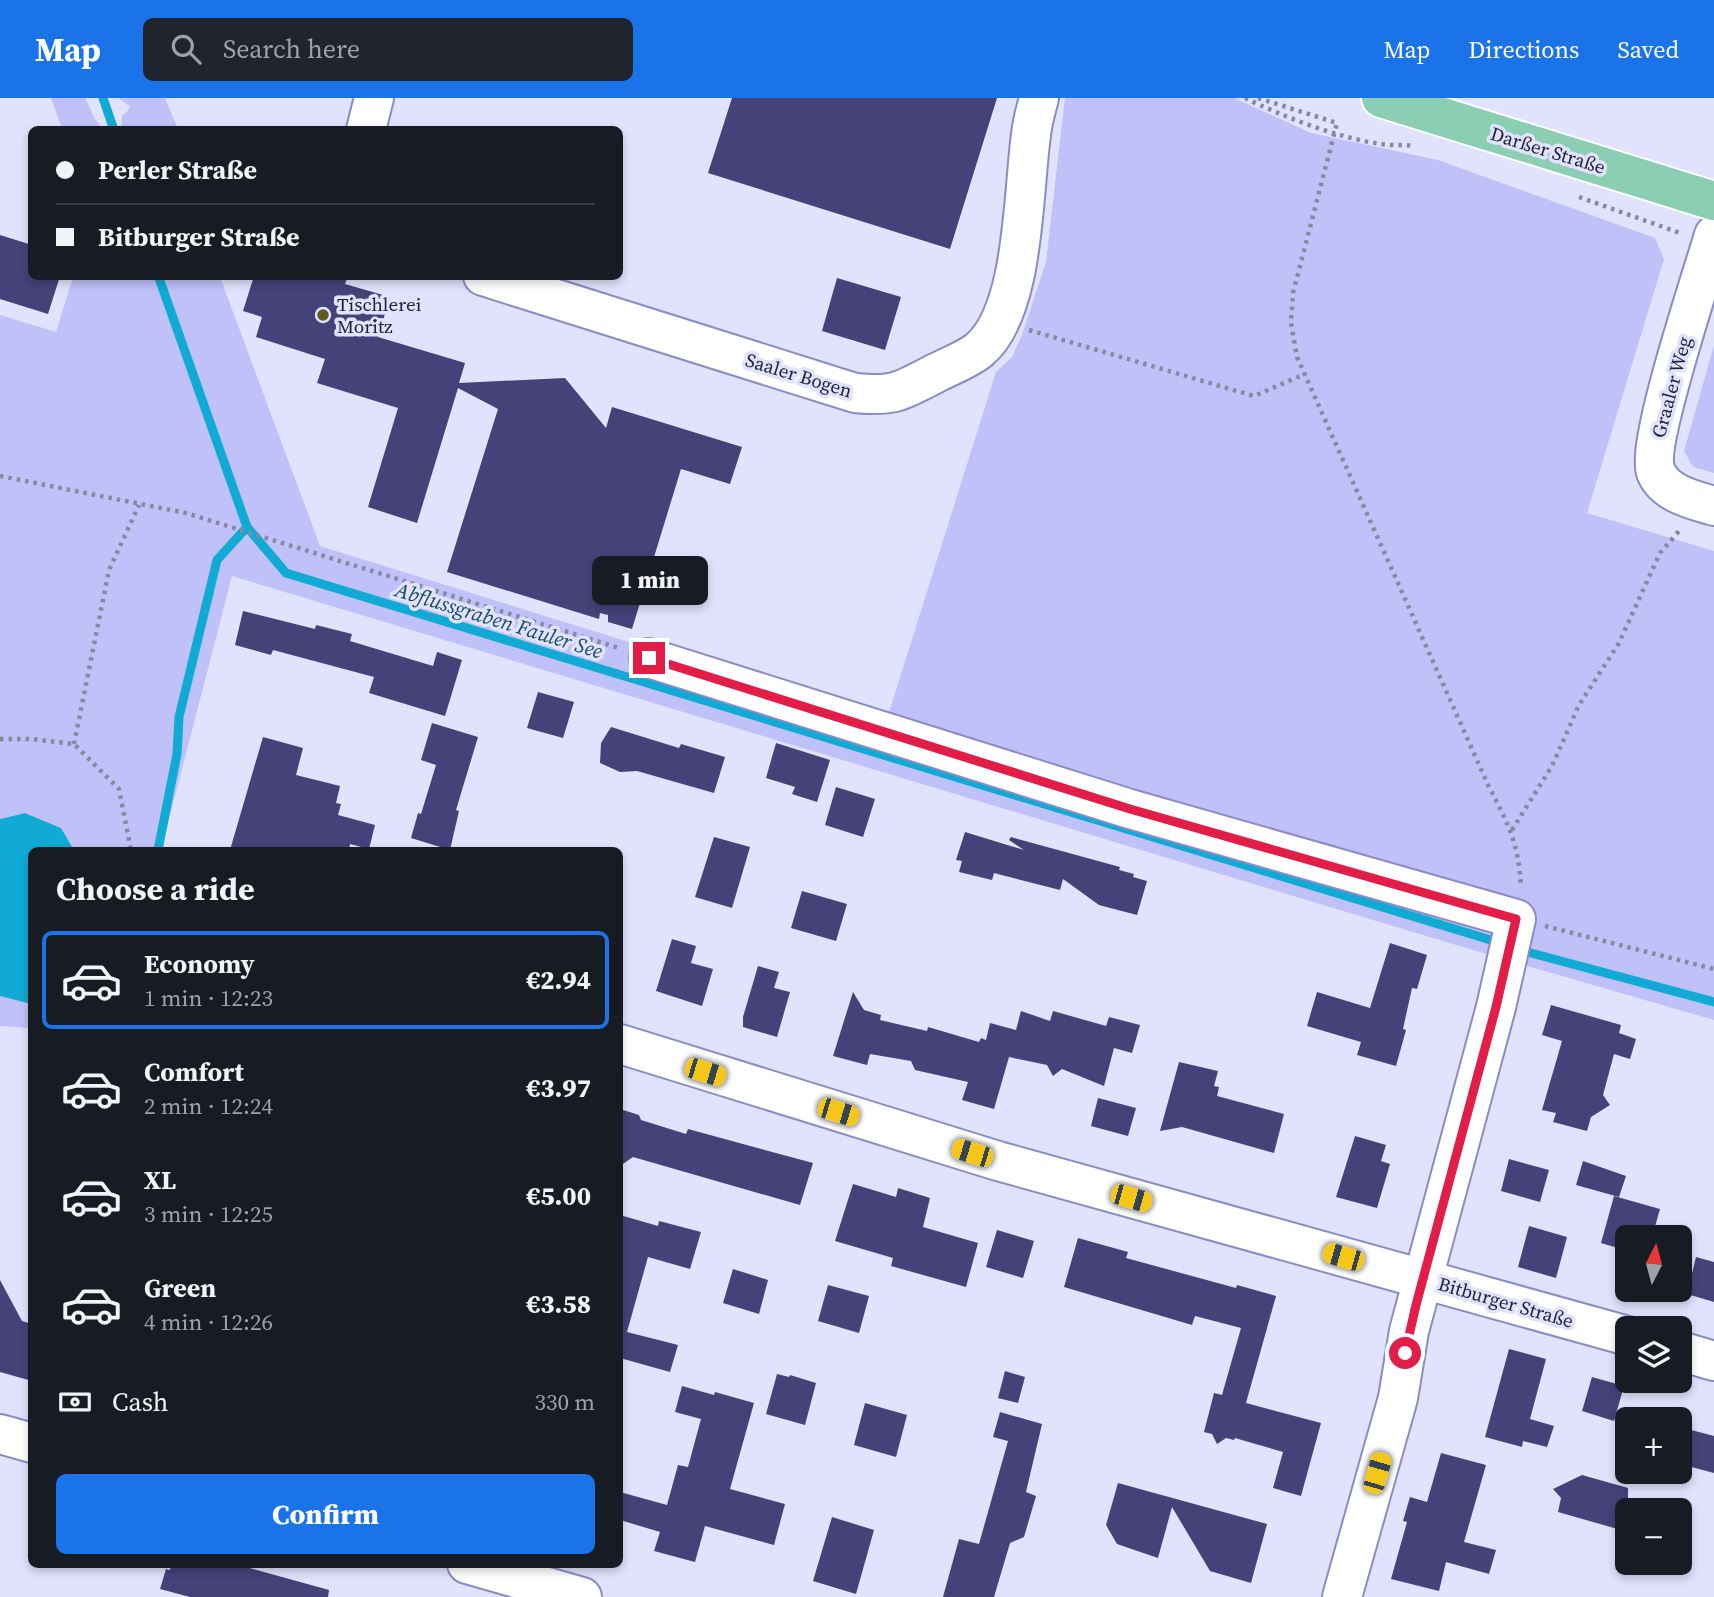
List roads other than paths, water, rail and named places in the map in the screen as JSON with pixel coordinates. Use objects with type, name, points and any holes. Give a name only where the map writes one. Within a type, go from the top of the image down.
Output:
[{"type":"main road","name":"Darßer Straße","points":[[1381,98],[1714,201]]},
{"type":"street","points":[[367,126],[374,98]]},
{"type":"street","name":"Saaler Bogen","points":[[496,280],[855,393],[898,393],[979,350],[994,332],[1006,306],[1021,236],[1031,132],[1040,98]]},
{"type":"street","name":"Graaler Weg","points":[[1714,236],[1665,403],[1653,457],[1655,470],[1661,481],[1674,492],[1714,506]]},
{"type":"street","points":[[649,658],[1130,809],[1516,919],[1496,1007],[1409,1331],[1398,1398],[1342,1597]]},
{"type":"street","name":"Bitburger Straße","points":[[623,1045],[998,1161],[1615,1332]]},
{"type":"street","points":[[1692,1355],[1714,1361]]},
{"type":"street","points":[[0,1434],[28,1442]]},
{"type":"street","points":[[481,1568],[582,1597]]},
{"type":"waterway","name":"Abflussgraben Fauler See","points":[[103,98],[113,126]]},
{"type":"waterway","name":"Abflussgraben Fauler See","points":[[160,280],[247,527],[286,573],[1494,941]]},
{"type":"waterway","points":[[159,847],[177,754],[179,717],[217,560],[247,527]]},
{"type":"waterway","points":[[1531,953],[1714,1002]]},
{"type":"place","name":"Tischlerei Moritz","points":[[323,315]]}]
